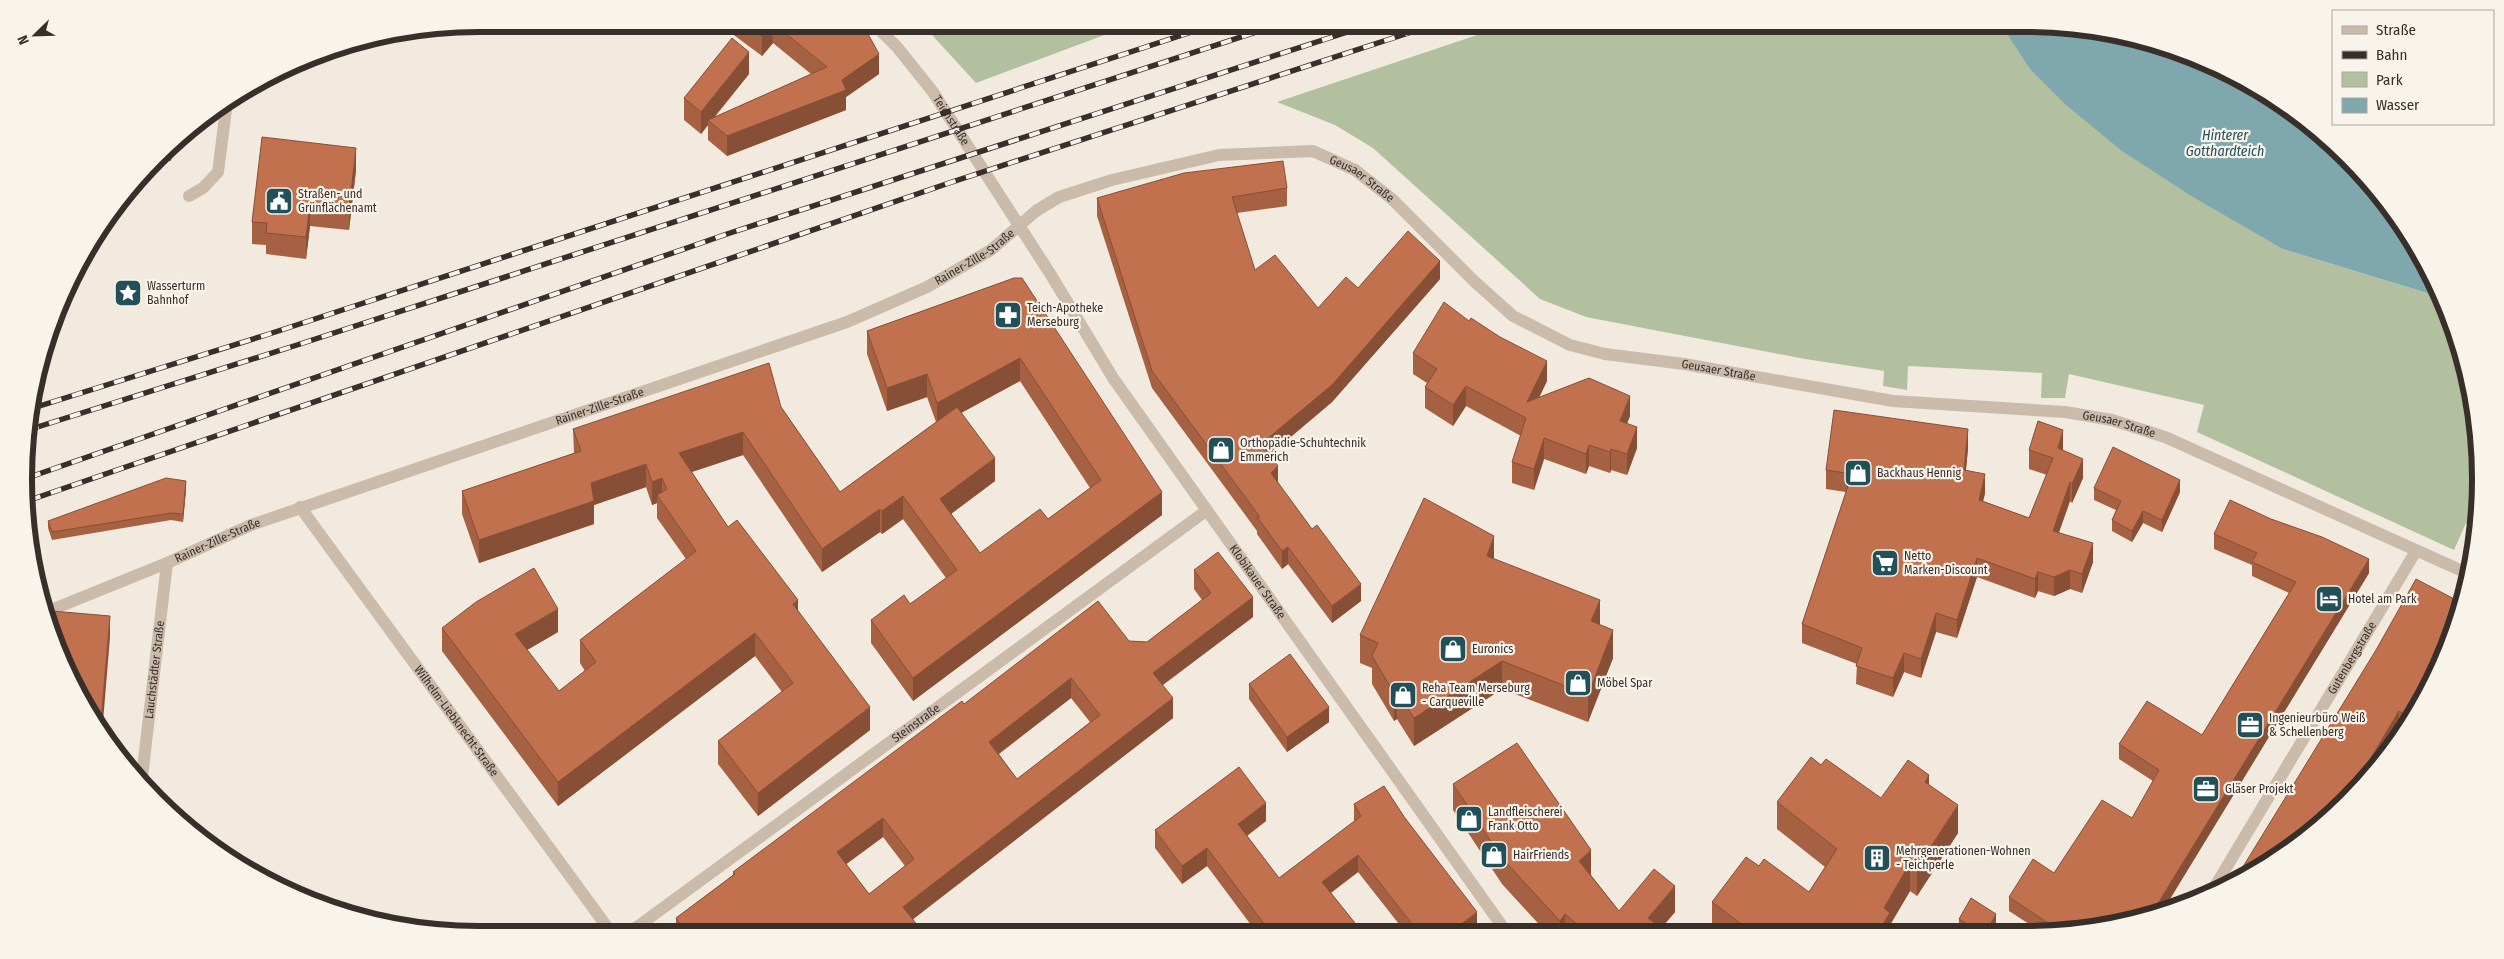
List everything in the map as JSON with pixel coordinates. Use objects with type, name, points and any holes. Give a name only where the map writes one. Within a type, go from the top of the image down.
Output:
[{"type":"street","name":"Teichstraße","points":[[882,32],[897,47],[933,92],[1018,224]]},
{"type":"street","points":[[189,196],[203,188],[218,172],[226,112]]},
{"type":"street","name":"Geusaer Straße","points":[[1018,224],[1048,202],[1112,180],[1219,155],[1314,151],[1355,170],[1392,200],[1475,282],[1513,316],[1570,346],[1605,354],[1684,364],[1893,401],[2065,412],[2112,420],[2164,437],[2462,571]]},
{"type":"street","name":"Rainer-Zille-Straße","points":[[52,610],[167,563],[251,524],[847,322],[927,287],[991,250],[1018,224]]},
{"type":"street","name":"Klobikauer Straße","points":[[1018,224],[1113,378],[1502,926]]},
{"type":"street","name":"Wilhelm-Liebknecht-Straße","points":[[300,507],[606,926]]},
{"type":"street","name":"Steinstraße","points":[[638,926],[1206,511]]},
{"type":"street","name":"Gutenbergstraße","points":[[2218,882],[2416,551]]},
{"type":"street","name":"Lauchstädter Straße","points":[[142,773],[167,563]]},
{"type":"green space","points":[[929,32],[1113,32],[976,83]]},
{"type":"green space","points":[[1486,32],[2006,32],[2029,68],[2283,249],[2431,294],[2448,336],[2463,392],[2468,421],[2472,480],[2469,524],[2466,523],[2454,550],[2197,432],[2204,405],[2069,374],[2065,398],[2041,398],[2042,373],[1908,366],[1907,390],[1883,386],[1884,371],[1805,359],[1586,317],[1540,299],[1373,148],[1335,125],[1277,102]]},
{"type":"water","name":"Hinterer Gotthardteich","points":[[2006,32],[2054,33],[2112,41],[2168,56],[2248,92],[2297,125],[2319,143],[2361,185],[2379,207],[2412,256],[2431,294],[2283,249],[2193,197],[2122,151],[2066,105],[2029,68]]},
{"type":"building","points":[[756,32],[765,32],[762,36]]},
{"type":"building","points":[[784,32],[867,32],[879,54],[842,80],[846,90],[727,136],[708,120],[827,67]]},
{"type":"building","points":[[732,38],[749,52],[701,112],[684,98]]},
{"type":"building","points":[[262,137],[356,148],[349,209],[310,204],[306,237],[266,233],[267,223],[252,222]]},
{"type":"building","points":[[1283,161],[1287,188],[1232,197],[1255,270],[1275,255],[1318,308],[1346,277],[1358,288],[1408,231],[1440,261],[1332,385],[1261,444],[1278,466],[1271,473],[1312,529],[1317,525],[1361,584],[1332,606],[1288,547],[1282,551],[1257,517],[1260,517],[1152,371],[1097,198],[1184,173]]},
{"type":"building","points":[[1014,278],[1022,278],[1162,492],[913,678],[871,620],[904,595],[910,604],[957,570],[903,496],[882,511],[880,509],[822,549],[743,432],[679,453],[728,527],[737,520],[798,600],[793,604],[870,707],[758,793],[718,741],[793,683],[755,633],[558,782],[442,628],[476,602],[534,568],[558,609],[515,634],[559,691],[596,662],[580,640],[696,551],[657,495],[667,489],[662,478],[652,482],[646,464],[591,483],[594,501],[479,540],[462,491],[581,451],[573,429],[769,363],[781,407],[840,492],[957,407],[995,458],[940,499],[980,553],[1040,509],[1048,519],[1101,480],[1020,358],[937,403],[927,374],[887,388],[867,331]]},
{"type":"building","points":[[1444,302],[1469,321],[1471,318],[1500,337],[1547,361],[1527,402],[1589,378],[1630,396],[1620,421],[1637,427],[1627,454],[1611,449],[1610,452],[1589,445],[1586,454],[1544,438],[1534,469],[1512,462],[1526,418],[1466,386],[1453,405],[1425,387],[1437,369],[1413,353]]},
{"type":"building","name":"Netto Marken-Discount","points":[[1834,410],[1968,429],[1964,470],[1985,474],[1979,500],[2029,518],[2053,458],[2029,450],[2038,421],[2063,430],[2058,448],[2083,459],[2072,484],[2070,482],[2053,531],[2093,543],[2082,574],[2070,570],[2054,577],[2038,572],[2035,579],[1977,558],[1957,620],[1936,613],[1921,659],[1904,653],[1893,678],[1856,666],[1862,648],[1802,624],[1852,474],[1826,470]]},
{"type":"building","points":[[2113,447],[2180,480],[2162,520],[2143,511],[2132,531],[2112,520],[2121,501],[2094,488]]},
{"type":"building","points":[[166,478],[186,481],[183,514],[171,513],[52,532],[48,521]]},
{"type":"building","points":[[1424,498],[1494,536],[1487,556],[1600,600],[1591,621],[1613,630],[1588,695],[1502,661],[1414,718],[1397,691],[1394,693],[1372,656],[1378,643],[1360,635]]},
{"type":"building","points":[[2230,500],[2271,519],[2322,537],[2369,559],[2156,906],[2112,918],[2050,926],[2009,897],[2033,859],[2054,873],[2102,800],[2132,818],[2159,770],[2119,744],[2147,701],[2202,735],[2296,582],[2252,562],[2257,553],[2214,534]]},
{"type":"building","points":[[1218,552],[1253,597],[1153,673],[1173,698],[903,907],[918,926],[682,926],[676,918],[735,874],[733,872],[962,701],[964,704],[1098,601],[1129,641],[1147,642],[1211,593],[1194,570]],"holes":[[[1071,678],[1100,715],[1017,779],[989,742]],[[883,818],[914,859],[869,894],[837,852]]]},
{"type":"building","points":[[2416,579],[2455,599],[2437,651],[2412,703],[2405,715],[2399,711],[2362,773],[2341,796],[2297,834],[2241,871],[2376,650]]},
{"type":"building","points":[[53,611],[110,616],[101,717],[92,703],[67,651]]},
{"type":"building","points":[[1290,654],[1329,707],[1287,737],[1249,684]]},
{"type":"building","points":[[1517,743],[1591,850],[1579,861],[1619,911],[1654,869],[1675,886],[1648,918],[1658,926],[1579,926],[1565,914],[1560,921],[1502,858],[1453,784]]},
{"type":"building","name":"Mehrgenerationen-Wohnen - Teichperle","points":[[1811,757],[1821,765],[1826,759],[1881,798],[1908,760],[1929,775],[1925,782],[1958,805],[1917,868],[1910,863],[1884,908],[1890,913],[1882,926],[1744,926],[1712,902],[1746,857],[1759,866],[1764,859],[1809,892],[1837,849],[1777,802]]},
{"type":"building","points":[[1239,767],[1266,803],[1238,824],[1279,878],[1361,816],[1354,804],[1384,786],[1405,818],[1477,912],[1459,926],[1414,926],[1358,855],[1322,882],[1357,926],[1266,926],[1207,848],[1182,866],[1155,830]]},
{"type":"building","points":[[1971,898],[1996,914],[1989,926],[1970,926],[1959,919]]},
{"type":"railway","points":[[39,406],[269,334],[1192,32]]},
{"type":"railway","points":[[35,428],[297,345],[1256,32]]},
{"type":"railway","points":[[32,476],[727,234],[1347,32]]},
{"type":"railway","points":[[33,499],[949,183],[1411,32]]},
{"type":"place","name":"Straßen- und Grünflächenamt","points":[[279,201]]},
{"type":"place","name":"Wasserturm Bahnhof","points":[[128,293]]},
{"type":"place","name":"Teich-Apotheke Merseburg","points":[[1008,315]]},
{"type":"place","name":"Orthopädie-Schuhtechnik Emmerich","points":[[1221,450]]},
{"type":"place","name":"Backhaus Hennig","points":[[1858,473]]},
{"type":"place","name":"Netto Marken-Discount","points":[[1885,563]]},
{"type":"place","name":"Hotel am Park","points":[[2329,599]]},
{"type":"place","name":"Euronics","points":[[1453,649]]},
{"type":"place","name":"Möbel Spar","points":[[1578,683]]},
{"type":"place","name":"Reha Team Merseburg - Carqueville","points":[[1403,695]]},
{"type":"place","name":"Ingenieurbüro Weiß & Schellenberg","points":[[2250,725]]},
{"type":"place","name":"Gläser Projekt","points":[[2206,789]]},
{"type":"place","name":"Landfleischerei Frank Otto","points":[[1469,819]]},
{"type":"place","name":"HairFriends","points":[[1494,855]]},
{"type":"place","name":"Mehrgenerationen-Wohnen - Teichperle","points":[[1877,858]]}]
